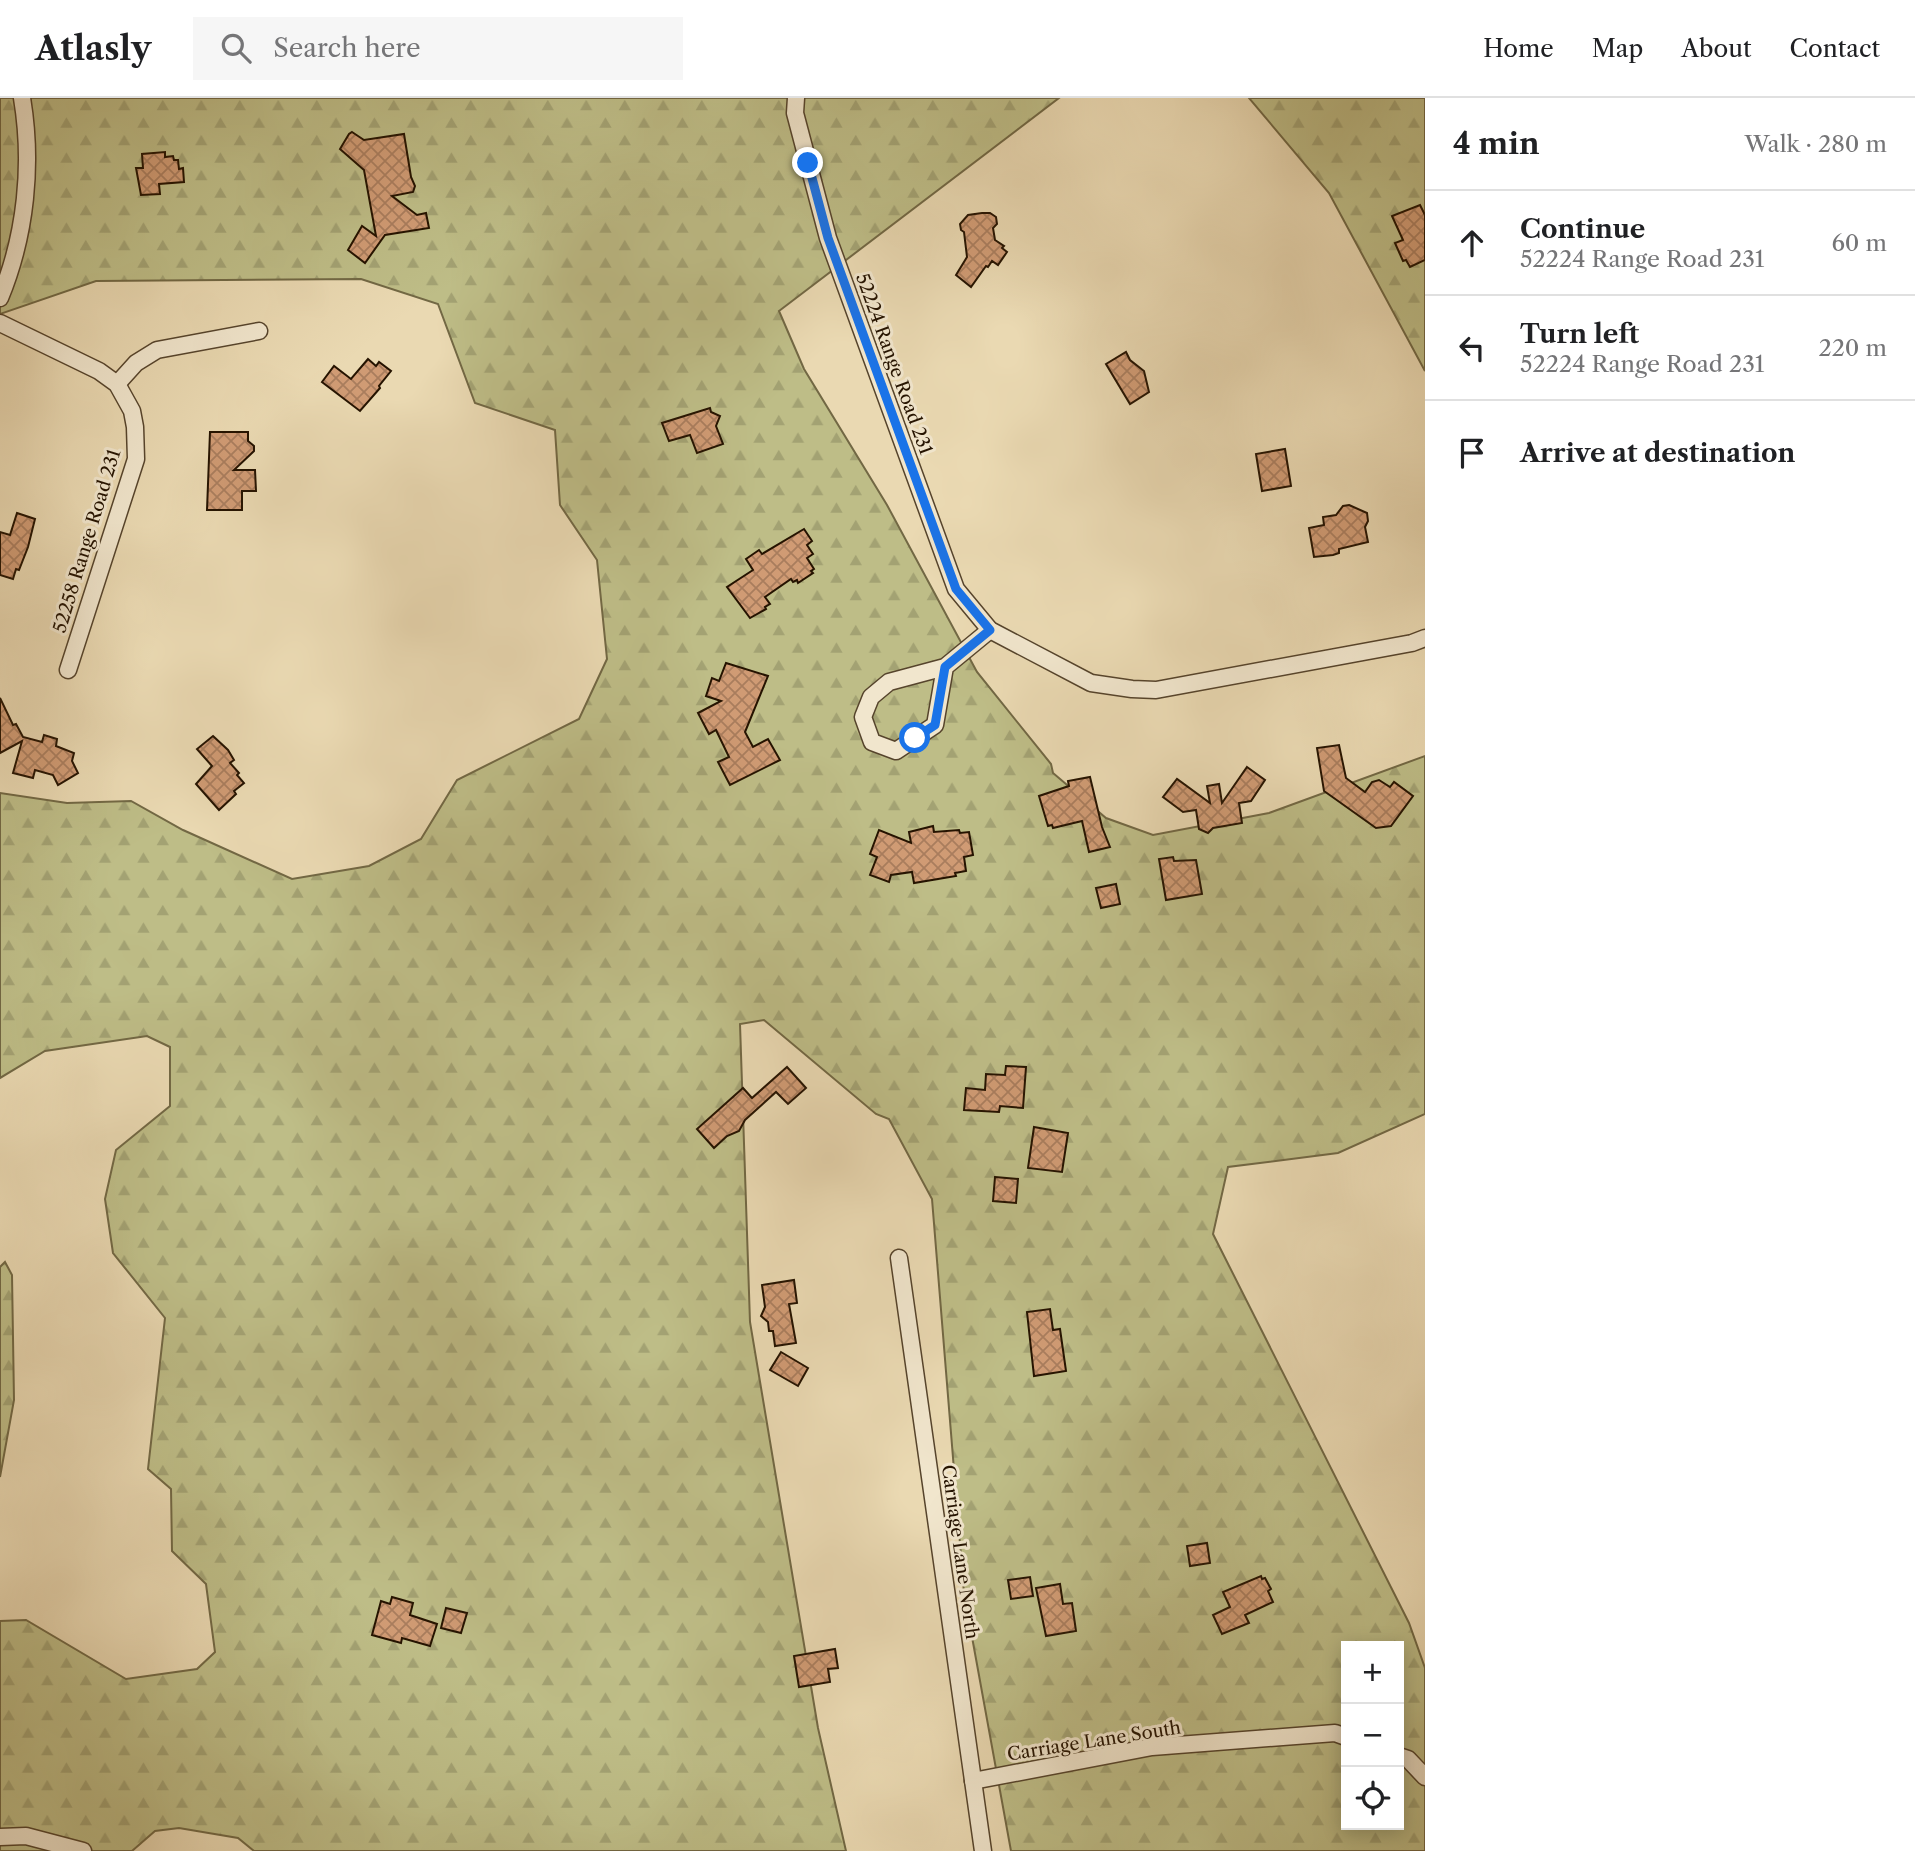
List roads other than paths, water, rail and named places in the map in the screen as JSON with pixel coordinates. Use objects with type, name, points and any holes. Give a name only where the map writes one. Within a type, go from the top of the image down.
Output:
[{"type":"street","points":[[0,298],[19,238],[26,191],[27,129],[22,98]]},
{"type":"street","name":"52224 Range Road 231","points":[[796,98],[794,113],[828,238],[842,277],[956,589],[990,630],[1091,683],[1156,690],[1412,643],[1425,638]]},
{"type":"street","points":[[0,323],[99,371],[117,384],[136,363],[157,350],[259,331]]},
{"type":"street","name":"52258 Range Road 231","points":[[68,670],[136,459],[132,411],[117,384]]},
{"type":"street","points":[[945,667],[935,725],[896,751],[873,741],[863,718],[871,697],[889,682],[945,667],[990,630]]},
{"type":"street","name":"Carriage Lane North","points":[[899,1258],[983,1851]]},
{"type":"street","name":"Carriage Lane South","points":[[973,1781],[1152,1747],[1335,1733],[1341,1735]]},
{"type":"street","points":[[1404,1758],[1425,1777]]},
{"type":"street","points":[[0,1837],[26,1836],[83,1851]]}]
